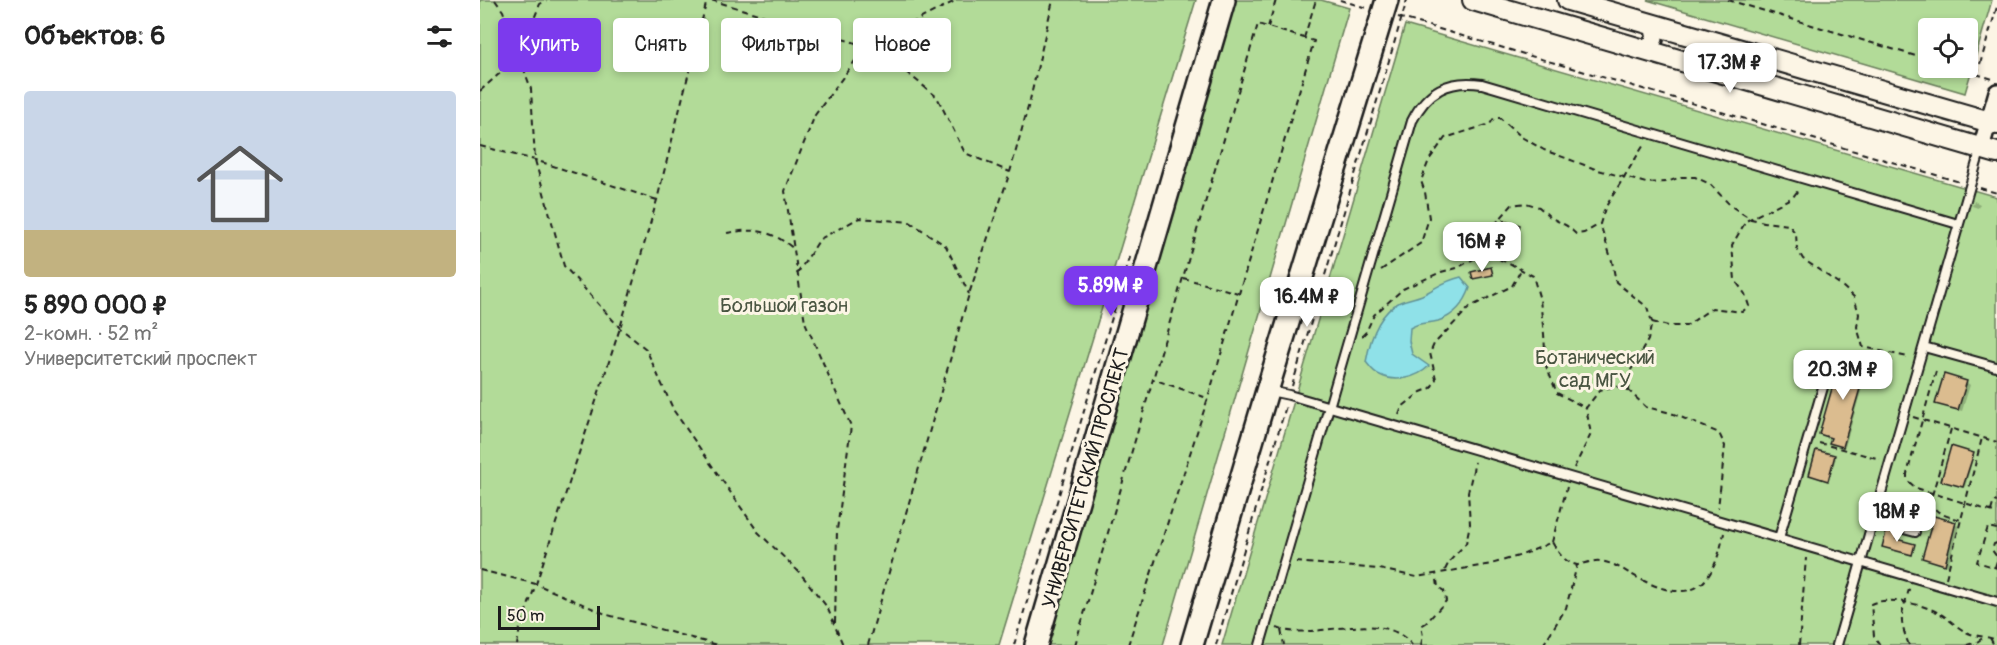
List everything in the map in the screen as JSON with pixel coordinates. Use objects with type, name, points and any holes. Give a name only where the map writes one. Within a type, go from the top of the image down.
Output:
[{"type":"main road","name":"УНИВЕРСИТЕТСКИЙ ПРОСПЕКТ","points":[[1036,645],[1224,0]]},
{"type":"main road","points":[[1192,645],[1267,391],[1391,10]]},
{"type":"street","points":[[1473,0],[1989,151],[1997,92]]},
{"type":"street","points":[[1568,0],[1993,123]]},
{"type":"street","points":[[1638,48],[1648,47],[1655,39],[1653,29],[1646,22]]},
{"type":"lane","points":[[1260,645],[1412,121],[1418,109],[1428,98],[1444,86],[1465,82],[1482,84],[1958,224]]},
{"type":"lane","points":[[1837,645],[1970,185],[1989,151]]},
{"type":"lane","points":[[1924,347],[1996,367]]},
{"type":"lane","points":[[1779,538],[1824,384]]},
{"type":"lane","points":[[1267,391],[1329,406],[1997,602]]},
{"type":"lane","points":[[1873,521],[1915,532]]},
{"type":"path","points":[[495,0],[505,18]]},
{"type":"path","points":[[534,18],[540,4],[547,0]]},
{"type":"path","points":[[517,645],[520,628],[620,328],[657,200],[709,0],[853,42]]},
{"type":"path","points":[[921,18],[957,0]]},
{"type":"path","points":[[868,645],[969,294],[1010,172],[1053,0]]},
{"type":"path","points":[[1268,27],[1276,0]]},
{"type":"path","points":[[1304,38],[1316,0]]},
{"type":"path","points":[[1340,0],[1391,10],[1997,193]]},
{"type":"path","points":[[1216,645],[1289,395],[1391,10],[1407,0]]},
{"type":"path","points":[[1728,0],[1918,57]]},
{"type":"path","points":[[1978,71],[1997,7]]},
{"type":"path","points":[[1080,645],[1076,644],[1258,24],[1314,41],[1208,398],[1128,645]]},
{"type":"path","points":[[835,625],[837,530],[851,426],[805,322],[785,191],[815,115],[853,64]]},
{"type":"path","points":[[480,91],[501,72]]},
{"type":"path","points":[[525,72],[531,89],[535,160],[564,266],[620,328],[646,350],[675,411],[758,532],[800,573],[827,607],[843,645]]},
{"type":"path","points":[[906,72],[937,97],[965,153],[1010,172]]},
{"type":"path","points":[[1978,74],[1997,80]]},
{"type":"path","points":[[1366,280],[1421,243],[1429,218],[1421,181],[1429,160],[1446,138],[1490,124],[1494,118],[1500,118],[1523,138],[1544,150],[1598,170],[1646,183],[1695,177],[1710,184],[1731,206],[1751,219],[1789,225],[1796,234],[1797,249],[1803,259],[1854,297],[1859,314],[1857,327],[1863,347],[1920,360]]},
{"type":"path","points":[[1629,391],[1631,370],[1647,340],[1652,322],[1647,308],[1616,282],[1600,224],[1605,208],[1650,134]]},
{"type":"path","points":[[480,146],[535,160],[657,200]]},
{"type":"path","points":[[1652,322],[1668,326],[1686,326],[1712,308],[1742,312],[1749,306],[1745,294],[1735,280],[1732,245],[1746,221],[1793,197],[1805,179]]},
{"type":"path","points":[[1488,255],[1491,229],[1512,205],[1526,203],[1539,207],[1576,234],[1584,233],[1600,224]]},
{"type":"path","points":[[797,274],[820,239],[858,218],[910,222],[946,246],[969,294]]},
{"type":"path","points":[[727,233],[743,230],[770,233],[781,238],[794,249]]},
{"type":"path","points":[[1014,645],[1132,249]]},
{"type":"path","points":[[1347,345],[1358,341],[1366,332],[1374,315],[1403,289],[1441,272],[1457,268],[1477,257],[1488,255],[1509,262],[1533,276],[1540,300],[1546,366],[1557,393],[1586,408]]},
{"type":"path","points":[[1395,426],[1402,407],[1421,392],[1431,388],[1436,379],[1430,353],[1434,344],[1470,307],[1512,286],[1521,270]]},
{"type":"path","points":[[1183,278],[1238,293]]},
{"type":"path","points":[[1936,371],[1907,480],[1916,488],[1997,513]]},
{"type":"path","points":[[1153,380],[1208,398]]},
{"type":"path","points":[[1716,520],[1725,446],[1719,433],[1671,413],[1646,408],[1629,391],[1616,386],[1600,390],[1586,408],[1591,434],[1570,477],[1552,542],[1558,554],[1567,562],[1577,566],[1597,560],[1616,565],[1663,590],[1683,591],[1703,583],[1713,572],[1726,522]]},
{"type":"path","points":[[1904,415],[1997,442]]},
{"type":"path","points":[[1951,429],[1931,499],[1934,510],[1938,513],[1961,520]]},
{"type":"path","points":[[1944,586],[1982,438]]},
{"type":"path","points":[[1808,440],[1890,461]]},
{"type":"path","points":[[1444,572],[1449,562],[1466,543],[1470,524],[1468,492],[1478,450]]},
{"type":"path","points":[[1991,512],[1994,501],[1997,502]]},
{"type":"path","points":[[1997,529],[1988,527],[1977,562],[1996,567],[1997,559],[1992,550],[1994,544],[1997,543]]},
{"type":"path","points":[[1284,561],[1379,569],[1417,577],[1491,564],[1522,555],[1552,542]]},
{"type":"path","points":[[1799,645],[1804,564],[1808,546]]},
{"type":"path","points":[[1543,645],[1566,608],[1577,566]]},
{"type":"path","points":[[480,570],[536,584],[608,615],[717,645]]},
{"type":"path","points":[[1421,645],[1423,636],[1421,626],[1446,601],[1444,591],[1438,587],[1436,573]]},
{"type":"path","points":[[1909,645],[1900,624],[1913,577]]},
{"type":"path","points":[[1880,645],[1874,636],[1871,603],[1880,600],[1905,603],[1938,613],[1966,632],[1997,640]]},
{"type":"path","points":[[1267,622],[1281,630],[1311,631],[1378,626],[1399,634],[1411,644]]},
{"type":"path","points":[[1281,630],[1284,645]]},
{"type":"path","points":[[1967,645],[1984,637]]},
{"type":"path","points":[[1990,638],[1994,645]]},
{"type":"path","points":[[1406,645],[1411,644]]},
{"type":"green space","name":"Большой газон","points":[[480,0],[1196,0],[999,645],[480,645]]},
{"type":"green space","points":[[1235,0],[1321,0],[1349,8],[1163,645],[1048,645]]},
{"type":"green space","points":[[1647,0],[1992,0],[1978,48],[1978,18],[1918,18],[1918,78],[1969,78],[1965,93]]},
{"type":"green space","name":"Ботанический сад МГУ","points":[[1405,25],[1997,197],[1997,645],[1222,645]]},
{"type":"water","points":[[1461,277],[1470,288],[1458,308],[1444,319],[1417,324],[1410,328],[1409,341],[1412,354],[1429,366],[1418,374],[1399,379],[1392,379],[1374,371],[1366,362],[1376,328],[1386,313],[1400,302],[1422,295]]},
{"type":"building","points":[[1504,220],[1520,225],[1514,243],[1494,236],[1497,227],[1502,228]]},
{"type":"building","points":[[1491,267],[1493,275],[1473,279],[1471,272]]},
{"type":"building","points":[[1848,355],[1868,361],[1843,447],[1829,443],[1831,438],[1819,434],[1835,378],[1840,380]]},
{"type":"building","points":[[1944,374],[1967,381],[1958,410],[1935,404]]},
{"type":"building","points":[[1951,446],[1974,453],[1963,487],[1941,481]]},
{"type":"building","points":[[1816,450],[1835,455],[1828,481],[1809,475]]},
{"type":"building","points":[[1896,501],[1925,509],[1922,520],[1903,515],[1901,523],[1890,520]]},
{"type":"building","points":[[1934,516],[1956,522],[1945,565],[1922,558]]},
{"type":"building","points":[[1887,529],[1898,532],[1896,539],[1915,544],[1912,555],[1882,547]]}]
